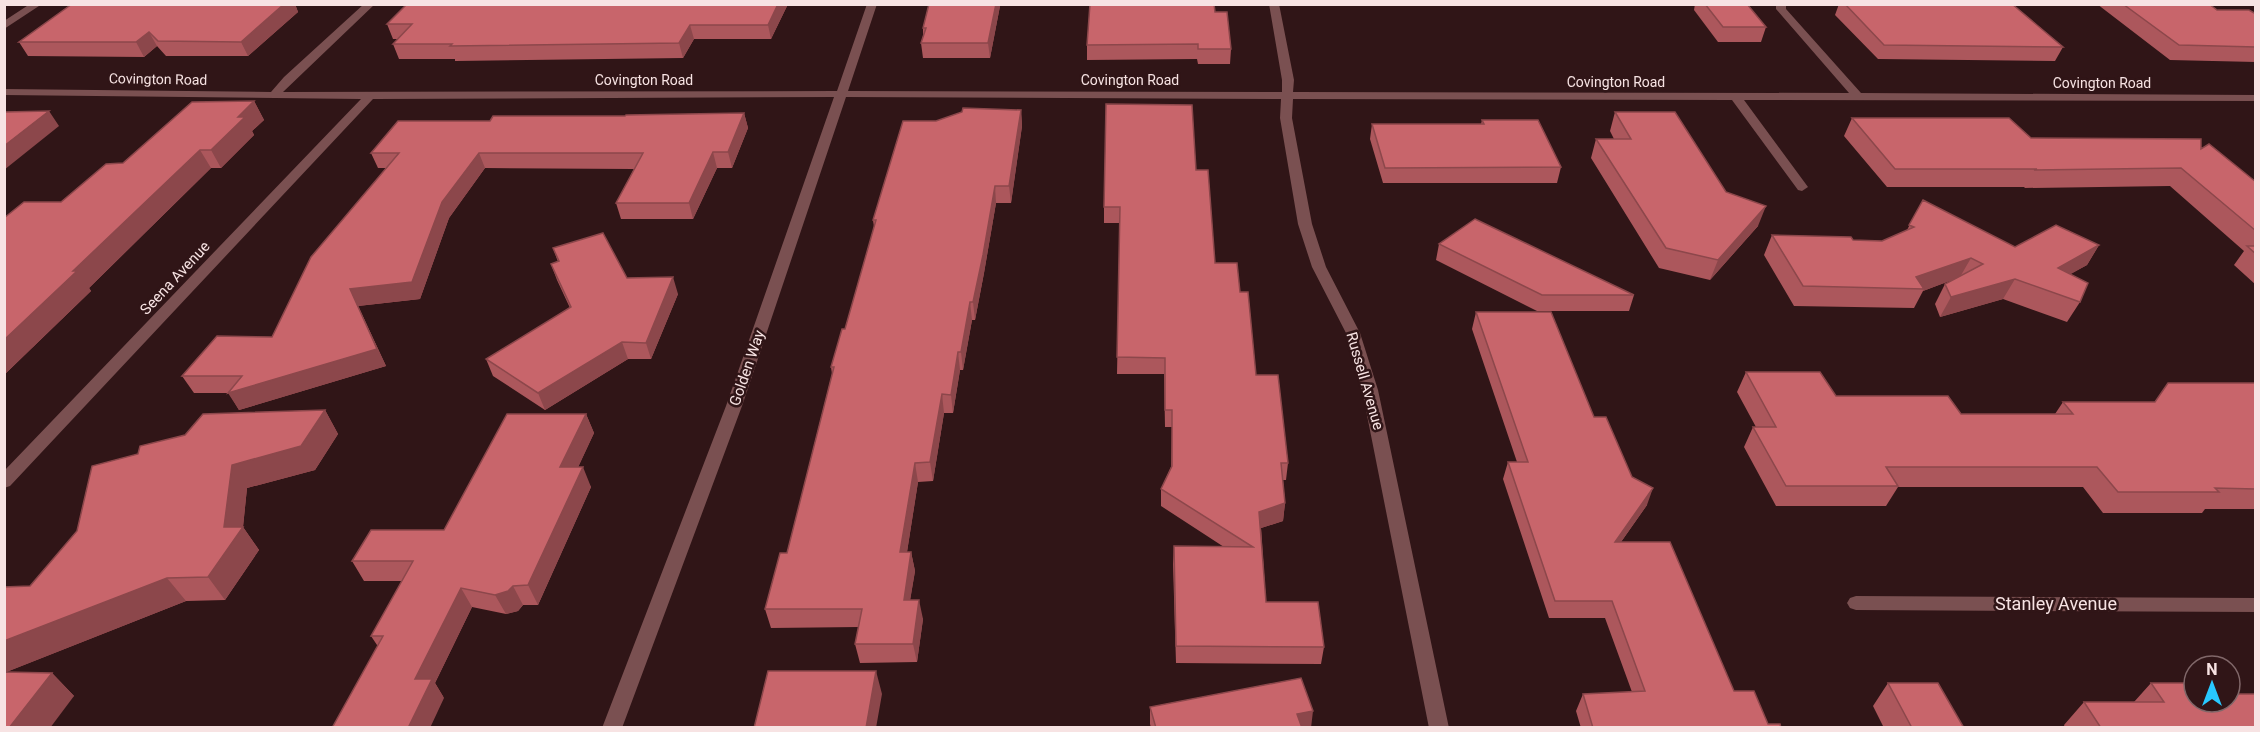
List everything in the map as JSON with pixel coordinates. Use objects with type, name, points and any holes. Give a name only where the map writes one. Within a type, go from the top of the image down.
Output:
[{"type":"street","points":[[4,26],[37,4]]},
{"type":"street","points":[[274,95],[288,79],[370,4]]},
{"type":"street","name":"Golden Way","points":[[612,728],[734,406],[872,4]]},
{"type":"street","name":"Russell Avenue","points":[[1274,4],[1288,80],[1286,118],[1305,224],[1319,267],[1353,333],[1370,390],[1430,670],[1439,728]]},
{"type":"street","points":[[1781,4],[1781,9],[1859,98]]},
{"type":"street","name":"Covington Road","points":[[4,92],[370,96],[840,94],[2256,99]]},
{"type":"street","name":"Seena Avenue","points":[[4,482],[370,96]]},
{"type":"street","points":[[1736,98],[1802,187]]},
{"type":"street","name":"Stanley Avenue","points":[[1856,603],[2256,605]]},
{"type":"building","points":[[72,4],[284,4],[241,42],[158,41],[149,32],[136,42],[19,42]]},
{"type":"building","points":[[407,4],[778,4],[768,25],[690,25],[679,43],[450,46],[452,44],[393,44],[412,24],[387,24]]},
{"type":"building","points":[[929,4],[996,4],[988,43],[921,43],[926,28],[923,28]]},
{"type":"building","points":[[1090,4],[1214,4],[1215,12],[1227,12],[1231,49],[1198,49],[1198,44],[1087,45]]},
{"type":"building","points":[[1705,4],[1747,4],[1766,27],[1723,27]]},
{"type":"building","points":[[1845,4],[2012,4],[2063,47],[1884,45]]},
{"type":"building","points":[[2123,4],[2209,4],[2217,10],[2249,10],[2256,14],[2256,47],[2179,45]]},
{"type":"building","points":[[254,101],[238,117],[245,117],[211,150],[200,150],[4,340],[4,218],[24,202],[61,202],[106,164],[123,163],[192,102]]},
{"type":"building","points":[[1106,104],[1192,105],[1196,170],[1208,170],[1215,263],[1237,263],[1240,292],[1248,292],[1256,375],[1278,375],[1288,463],[1281,463],[1285,503],[1259,512],[1266,602],[1318,602],[1324,647],[1176,646],[1174,546],[1253,547],[1161,489],[1172,466],[1172,410],[1165,410],[1165,358],[1117,357],[1120,207],[1104,207]]},
{"type":"building","points":[[963,108],[1021,110],[1009,186],[995,186],[973,302],[970,302],[961,352],[958,352],[951,395],[942,394],[930,462],[915,463],[900,552],[911,552],[904,600],[919,600],[913,644],[855,644],[862,609],[765,609],[780,553],[787,553],[834,367],[831,367],[842,329],[845,329],[876,220],[873,220],[903,121],[936,121],[962,112]]},
{"type":"building","points":[[49,111],[4,146],[4,112]]},
{"type":"building","points":[[1615,112],[1675,112],[1726,192],[1766,206],[1718,260],[1666,248],[1596,139],[1631,139]]},
{"type":"building","points":[[744,113],[728,152],[713,152],[689,203],[616,203],[643,153],[479,153],[442,202],[412,282],[350,289],[377,349],[228,393],[242,376],[182,376],[217,336],[272,337],[311,257],[399,153],[371,153],[398,121],[490,121],[493,116]]},
{"type":"building","points":[[1852,118],[2009,118],[2031,138],[2201,139],[2201,149],[2209,144],[2256,182],[2256,231],[2181,168],[1895,169]]},
{"type":"building","points":[[1482,120],[1538,120],[1561,167],[1385,168],[1372,124],[1484,124]]},
{"type":"building","points":[[1923,200],[2015,247],[2056,225],[2099,245],[2058,268],[2088,283],[2080,302],[2015,279],[1951,297],[1945,284],[1983,264],[1971,258],[1916,277],[1924,289],[1803,286],[1772,235],[1851,237],[1853,240],[1882,241],[1914,227],[1909,225]]},
{"type":"building","points":[[1475,219],[1634,295],[1542,295],[1439,244]]},
{"type":"building","points":[[603,233],[627,278],[673,277],[646,343],[622,342],[538,393],[486,359],[571,307],[551,264],[559,261],[553,248]]},
{"type":"building","points":[[2247,246],[2256,246],[2256,254]]},
{"type":"building","points":[[1476,312],[1551,312],[1594,417],[1606,417],[1632,477],[1653,488],[1615,542],[1670,542],[1734,691],[1754,691],[1768,724],[1780,724],[1781,728],[1593,728],[1583,694],[1645,691],[1612,601],[1555,601],[1508,462],[1528,462]]},
{"type":"building","points":[[1746,372],[1820,372],[1836,396],[1948,396],[1961,414],[2073,414],[2063,402],[2155,402],[2168,383],[2256,383],[2256,489],[2215,488],[2219,492],[2118,492],[2097,467],[1886,467],[1898,486],[1786,486],[1753,427],[1776,427]]},
{"type":"building","points":[[325,410],[301,446],[232,465],[224,527],[243,527],[208,577],[167,578],[4,641],[4,587],[30,586],[77,531],[92,466],[138,454],[140,446],[185,435],[203,414]]},
{"type":"building","points":[[507,414],[586,414],[560,467],[583,467],[528,585],[513,586],[508,591],[495,595],[461,588],[415,679],[432,679],[408,728],[332,728],[383,636],[371,636],[413,561],[352,561],[371,530],[444,530]]},
{"type":"building","points":[[768,671],[876,671],[866,728],[754,728]]},
{"type":"building","points":[[4,672],[52,673],[9,728],[4,728]]},
{"type":"building","points":[[1301,678],[1313,711],[1297,714],[1302,728],[1156,728],[1150,707]]},
{"type":"building","points":[[1888,683],[1938,683],[1964,728],[1912,728]]},
{"type":"building","points":[[2151,683],[2182,683],[2182,714],[2242,714],[2242,694],[2256,694],[2256,728],[2101,728],[2084,702],[2164,702]]}]
